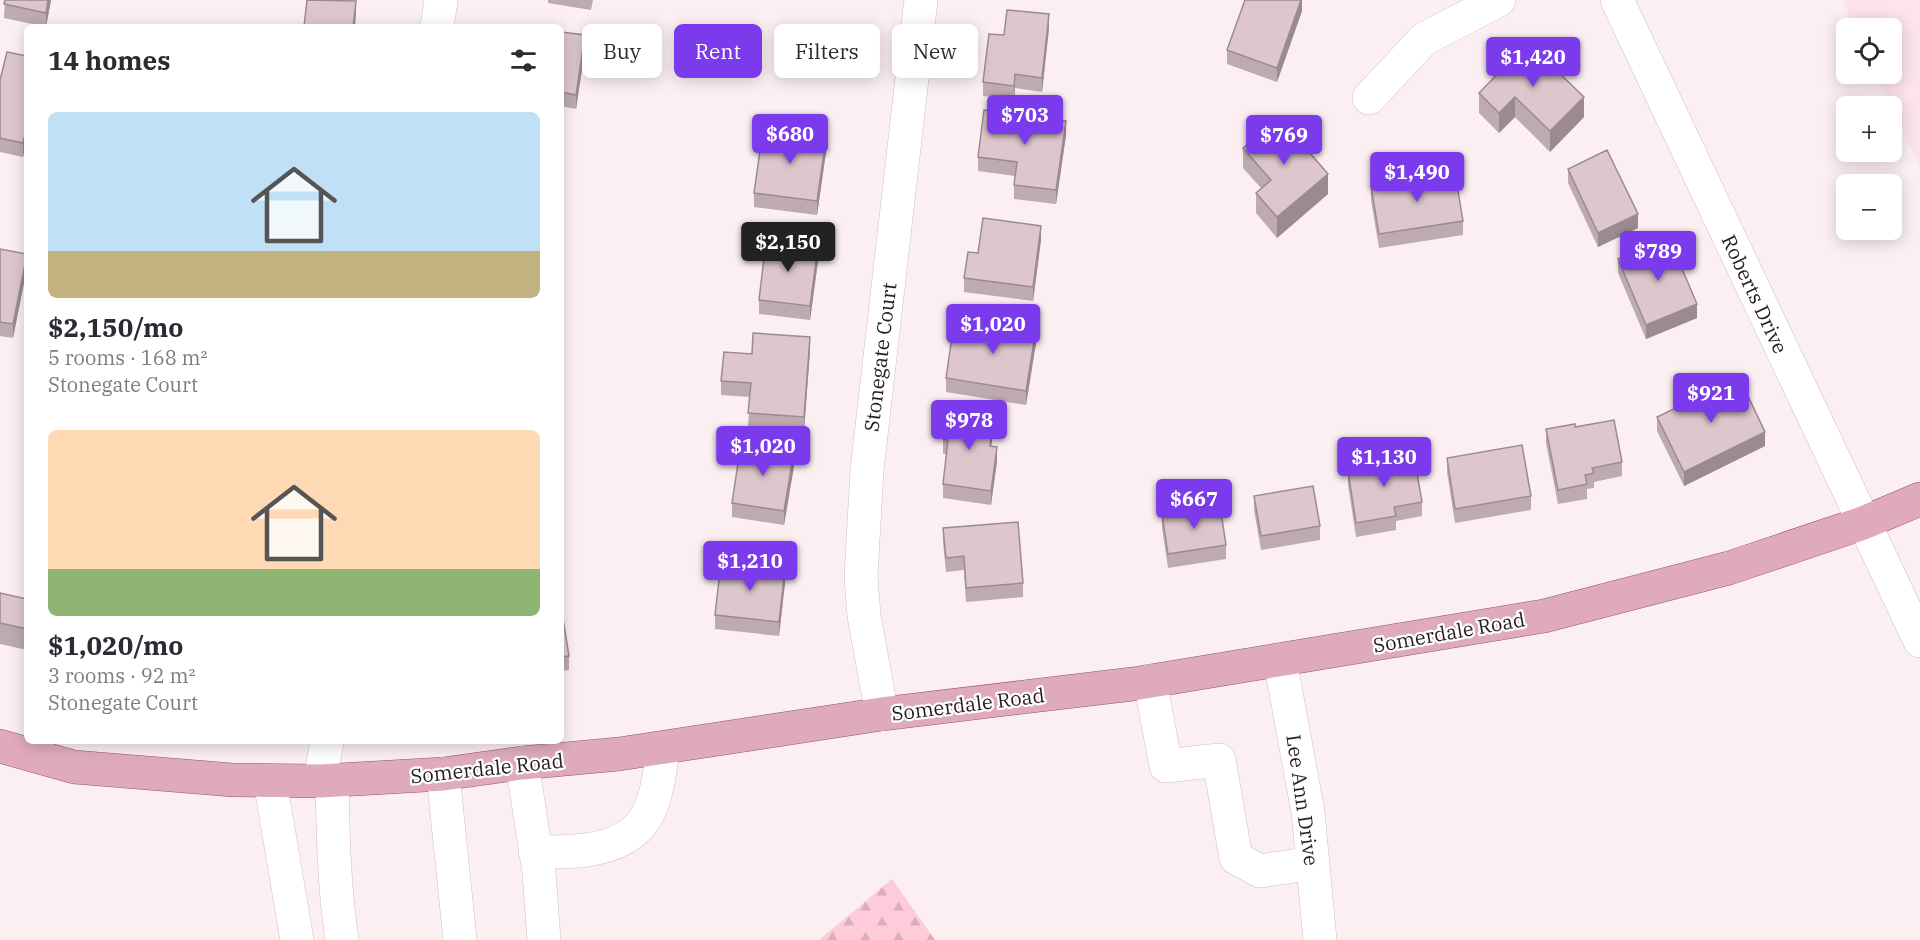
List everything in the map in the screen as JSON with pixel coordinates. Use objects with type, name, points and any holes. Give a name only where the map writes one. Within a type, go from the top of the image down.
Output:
[{"type":"main road","name":"Somerdale Road","points":[[0,746],[74,767],[270,781],[326,781],[443,774],[522,763],[619,754],[882,714],[1150,681],[1544,616],[1729,568],[1863,523],[1920,499]]},
{"type":"street","points":[[437,24],[441,0]]},
{"type":"street","name":"Stonegate Court","points":[[882,714],[864,616],[861,576],[867,470],[921,0]]},
{"type":"street","points":[[1369,98],[1424,39],[1499,0]]},
{"type":"street","name":"Roberts Drive","points":[[1617,0],[1920,641]]},
{"type":"street","name":"Lee Ann Drive","points":[[1280,660],[1308,812],[1320,940]]},
{"type":"street","points":[[1150,681],[1166,766],[1219,760],[1236,858],[1260,871],[1313,863]]},
{"type":"street","points":[[327,744],[326,781],[342,940]]},
{"type":"street","points":[[535,850],[570,852],[599,848],[618,842],[634,833],[646,818],[653,803],[663,748]]},
{"type":"street","points":[[522,763],[539,872],[544,940]]},
{"type":"street","points":[[443,774],[459,940]]},
{"type":"street","points":[[270,781],[297,940]]},
{"type":"shaded area","points":[[1842,0],[1920,0],[1920,168],[1902,130],[1902,96],[1886,96],[1881,84],[1902,84],[1902,18],[1850,18]]},
{"type":"green space","points":[[892,879],[935,940],[819,940]]},
{"type":"building","points":[[5,0],[48,0],[46,13],[4,4]]},
{"type":"building","points":[[307,0],[356,1],[353,24],[304,24]]},
{"type":"building","points":[[1245,0],[1301,0],[1277,68],[1227,50]]},
{"type":"building","points":[[1007,10],[1049,14],[1042,78],[1015,74],[1014,86],[983,82],[989,34],[1004,35]]},
{"type":"building","points":[[564,32],[582,35],[582,55],[576,95],[564,93]]},
{"type":"building","points":[[1528,43],[1584,97],[1550,131],[1515,97],[1499,113],[1479,93]]},
{"type":"building","points":[[7,52],[24,55],[23,143],[0,138],[0,80]]},
{"type":"building","points":[[984,110],[1066,121],[1056,190],[1014,185],[1017,162],[978,157]]},
{"type":"building","points":[[1279,117],[1328,174],[1277,217],[1256,193],[1271,180],[1243,148]]},
{"type":"building","points":[[763,129],[826,138],[817,201],[754,193]]},
{"type":"building","points":[[1607,150],[1638,214],[1598,233],[1568,169]]},
{"type":"building","points":[[1455,172],[1463,221],[1379,234],[1371,186]]},
{"type":"building","points":[[983,218],[1041,226],[1033,287],[964,278],[968,252],[978,253]]},
{"type":"building","points":[[1669,238],[1697,304],[1646,325],[1618,259]]},
{"type":"building","points":[[766,241],[818,247],[810,306],[759,300]]},
{"type":"building","points":[[0,249],[24,253],[24,269],[13,324],[0,322]]},
{"type":"building","points":[[971,318],[1036,329],[1026,391],[946,378],[952,337],[967,339]]},
{"type":"building","points":[[753,333],[810,337],[804,417],[748,413],[751,383],[721,381],[724,352],[752,354]]},
{"type":"building","points":[[1739,377],[1765,432],[1684,472],[1657,417]]},
{"type":"building","points":[[947,411],[993,417],[990,446],[997,447],[991,491],[943,484],[948,440],[943,439]]},
{"type":"building","points":[[1614,420],[1622,462],[1592,468],[1594,473],[1585,475],[1587,484],[1558,490],[1546,429],[1575,424],[1575,427]]},
{"type":"building","points":[[741,443],[794,451],[784,511],[732,503]]},
{"type":"building","points":[[1522,445],[1531,496],[1455,509],[1447,458]]},
{"type":"building","points":[[1395,452],[1396,464],[1415,461],[1422,502],[1394,507],[1396,516],[1356,523],[1348,471],[1372,467],[1370,457]]},
{"type":"building","points":[[1313,486],[1320,526],[1261,536],[1254,496]]},
{"type":"building","points":[[1220,505],[1226,545],[1168,554],[1162,514]]},
{"type":"building","points":[[1018,522],[1023,583],[966,588],[964,556],[946,558],[943,528]]},
{"type":"building","points":[[721,562],[785,569],[779,622],[715,615]]},
{"type":"building","points":[[0,593],[24,598],[24,628],[0,623]]},
{"type":"building","points":[[564,625],[569,656],[564,657]]}]
